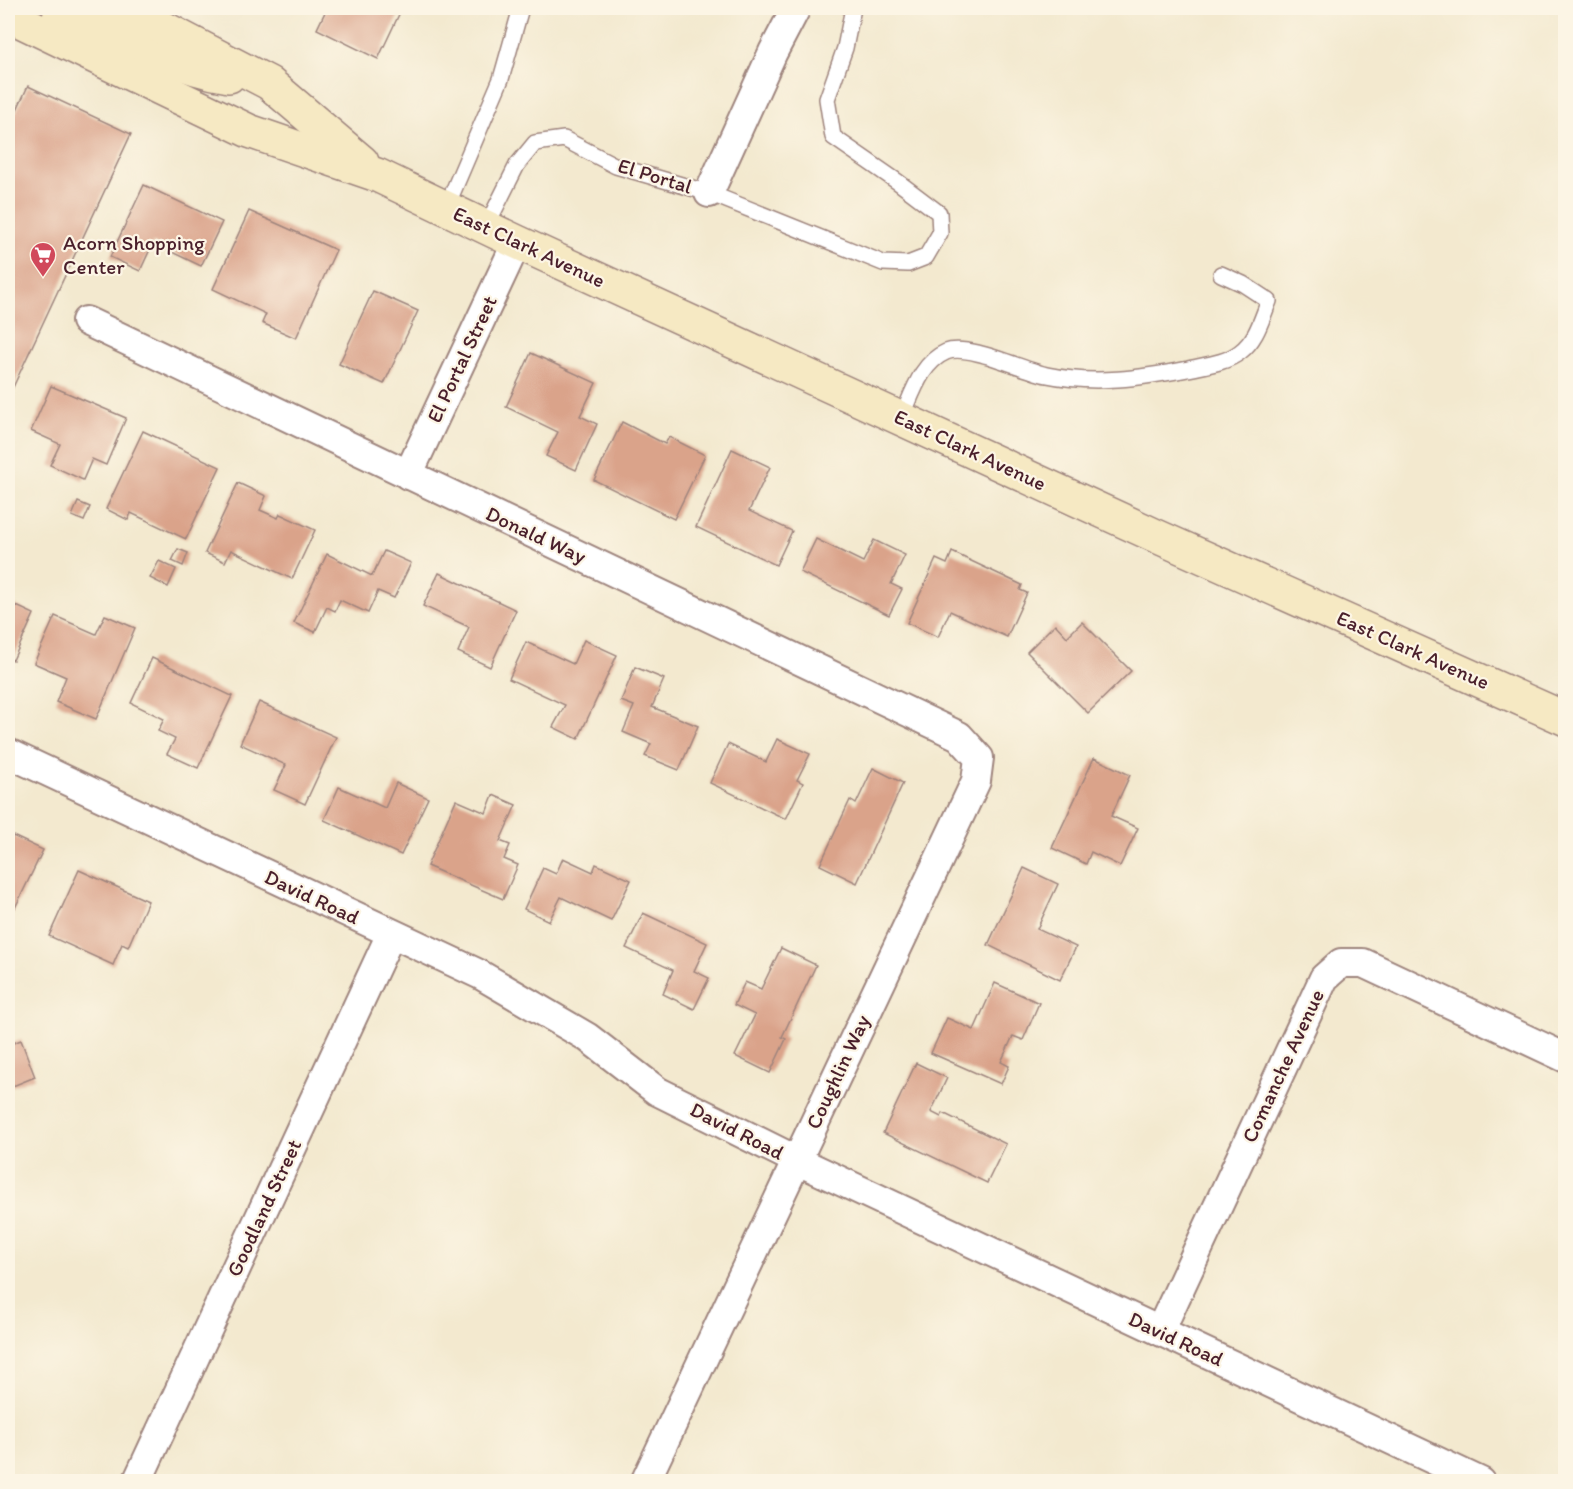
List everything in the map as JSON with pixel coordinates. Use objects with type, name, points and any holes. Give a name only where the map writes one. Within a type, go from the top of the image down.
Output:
[{"type":"main road","points":[[59,8],[169,59],[203,72],[269,83]]},
{"type":"main road","name":"East Clark Avenue","points":[[130,8],[269,83],[377,175]]},
{"type":"main road","name":"East Clark Avenue","points":[[11,14],[249,130],[377,175],[486,228],[1144,531],[1566,718]]},
{"type":"street","name":"El Portal","points":[[709,193],[773,52],[796,8]]},
{"type":"street","name":"El Portal Street","points":[[408,475],[517,242]]},
{"type":"street","name":"Donald Way","points":[[86,321],[959,736],[979,758]]},
{"type":"street","name":"David Road","points":[[8,753],[479,974],[587,1037],[657,1091],[796,1160],[1481,1482]]},
{"type":"street","name":"Coughlin Way","points":[[645,1482],[976,782],[979,758]]},
{"type":"street","name":"Goodland Street","points":[[137,1482],[392,934]]},
{"type":"street","name":"Comanche Avenue","points":[[1160,1331],[1324,978],[1341,963],[1363,963],[1566,1058]]},
{"type":"lane","points":[[446,208],[501,79],[521,8]]},
{"type":"lane","points":[[709,193],[883,263],[908,264],[926,256],[940,232],[939,213],[832,137],[827,99],[846,48],[853,8]]},
{"type":"lane","name":"El Portal","points":[[486,228],[517,165],[535,143],[564,139],[616,166],[709,193]]},
{"type":"lane","points":[[900,419],[926,365],[947,351],[972,352],[1048,375],[1095,380],[1136,379],[1221,362],[1239,353],[1255,338],[1269,301],[1243,284],[1221,274]]},
{"type":"building","points":[[327,8],[402,8],[378,59],[317,29]]},
{"type":"building","name":"Acorn Shopping Center","points":[[28,86],[131,134],[8,398],[8,129]]},
{"type":"building","points":[[144,185],[222,222],[201,266],[153,243],[140,271],[110,257]]},
{"type":"building","points":[[249,211],[336,250],[296,338],[262,323],[266,314],[213,289]]},
{"type":"building","points":[[373,291],[418,311],[384,384],[339,364]]},
{"type":"building","points":[[531,353],[596,383],[580,416],[597,424],[576,470],[546,456],[558,432],[506,407]]},
{"type":"building","points":[[51,386],[126,418],[106,465],[92,459],[83,480],[50,465],[60,444],[31,431]]},
{"type":"building","points":[[622,422],[665,444],[669,437],[705,455],[674,519],[594,480]]},
{"type":"building","points":[[143,431],[220,467],[186,539],[131,513],[128,520],[106,509]]},
{"type":"building","points":[[732,449],[770,467],[749,511],[792,531],[776,565],[696,527]]},
{"type":"building","points":[[238,483],[266,496],[260,510],[278,518],[280,514],[315,530],[292,579],[231,550],[225,562],[205,553]]},
{"type":"building","points":[[78,502],[90,507],[84,521],[72,516]]},
{"type":"building","points":[[816,539],[863,562],[874,540],[905,555],[891,584],[902,589],[889,615],[800,572]]},
{"type":"building","points":[[178,549],[188,553],[183,566],[172,561]]},
{"type":"building","points":[[384,551],[411,563],[394,598],[378,591],[368,613],[340,600],[335,611],[327,607],[315,632],[294,623],[327,554],[372,576]]},
{"type":"building","points":[[952,552],[1022,585],[1020,590],[1027,593],[1007,637],[950,611],[938,637],[907,623],[936,559],[947,564]]},
{"type":"building","points":[[159,561],[176,569],[168,587],[150,578]]},
{"type":"building","points":[[439,573],[516,610],[490,667],[458,652],[469,627],[423,606]]},
{"type":"building","points":[[8,602],[34,614],[13,660],[8,658]]},
{"type":"building","points":[[105,615],[135,628],[96,719],[56,702],[66,677],[34,663],[55,616],[96,634]]},
{"type":"building","points":[[1082,622],[1131,671],[1088,713],[1027,652],[1055,624],[1067,637]]},
{"type":"building","points":[[584,640],[617,655],[578,739],[553,727],[565,705],[509,679],[526,642],[573,664]]},
{"type":"building","points":[[152,658],[232,696],[198,768],[167,754],[175,739],[158,731],[164,719],[131,703]]},
{"type":"building","points":[[635,667],[664,679],[652,707],[698,726],[679,770],[645,756],[651,744],[623,732],[634,706],[621,701]]},
{"type":"building","points":[[259,702],[336,737],[305,804],[274,790],[286,765],[240,744]]},
{"type":"building","points":[[777,739],[810,754],[797,780],[803,783],[786,819],[710,783],[728,744],[766,762]]},
{"type":"building","points":[[1094,758],[1130,775],[1111,816],[1138,828],[1120,866],[1091,852],[1086,864],[1052,848]]},
{"type":"building","points":[[873,768],[903,783],[857,883],[820,865],[850,800],[856,804]]},
{"type":"building","points":[[396,783],[428,798],[401,855],[324,820],[339,787],[385,808]]},
{"type":"building","points":[[493,795],[516,805],[500,841],[510,845],[504,859],[518,865],[503,899],[427,866],[456,800],[486,813]]},
{"type":"building","points":[[13,836],[43,850],[12,914],[8,912],[8,846]]},
{"type":"building","points":[[563,858],[593,872],[596,864],[631,880],[611,921],[561,897],[549,921],[524,909],[543,868],[556,874]]},
{"type":"building","points":[[1024,868],[1058,884],[1037,929],[1076,947],[1060,980],[988,945]]},
{"type":"building","points":[[79,870],[148,901],[128,947],[122,944],[113,965],[49,936]]},
{"type":"building","points":[[643,913],[707,943],[694,971],[709,978],[694,1009],[663,994],[673,970],[626,948]]},
{"type":"building","points":[[781,948],[816,965],[782,1037],[786,1039],[770,1073],[735,1056],[755,1015],[734,1005],[745,982],[761,989]]},
{"type":"building","points":[[995,983],[1039,1003],[1023,1040],[1013,1036],[1001,1062],[1009,1066],[1001,1084],[931,1053],[947,1018],[974,1030]]},
{"type":"building","points":[[21,1040],[35,1077],[8,1088],[8,1045]]},
{"type":"building","points":[[916,1063],[947,1078],[931,1112],[941,1117],[943,1113],[1006,1144],[987,1183],[883,1133]]},
{"type":"place","name":"Acorn Shopping Center","points":[[43,278]]}]
